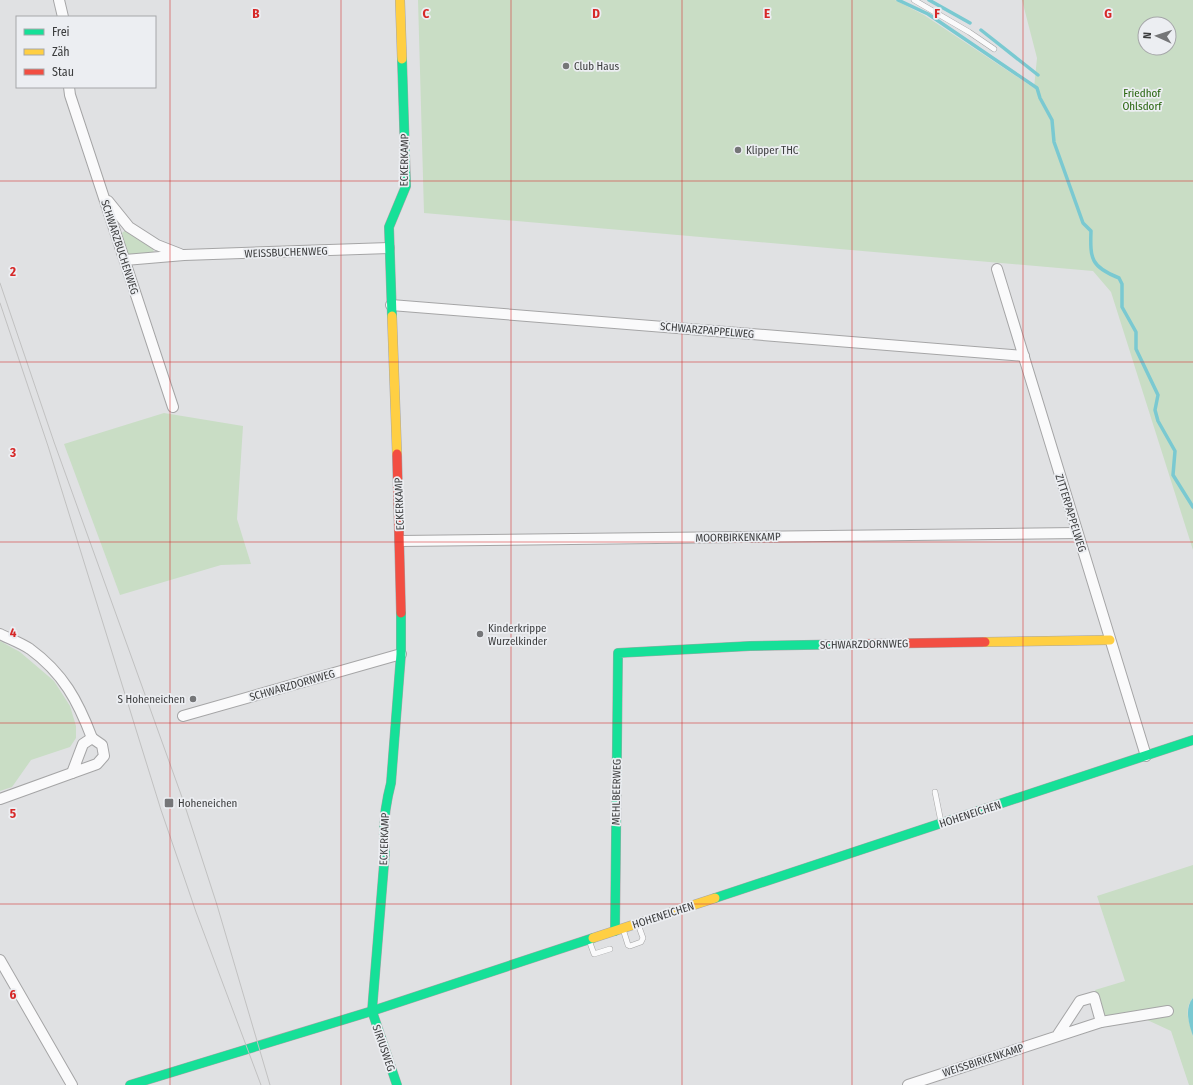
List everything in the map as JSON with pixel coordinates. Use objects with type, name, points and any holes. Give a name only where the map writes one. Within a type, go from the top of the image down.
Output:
[{"type":"street","points":[[59,0],[63,16]]},
{"type":"street","name":"ECKERKAMP","points":[[372,1011],[385,852],[383,833],[386,803],[391,782],[401,654],[400,541],[389,248],[389,227],[406,186],[400,0]]},
{"type":"street","name":"SCHWARZBUCHENWEG","points":[[69,88],[70,95],[173,407]]},
{"type":"street","name":"WEISSBUCHENWEG","points":[[103,194],[128,227],[157,245],[184,256]]},
{"type":"street","name":"WEISSBUCHENWEG","points":[[125,260],[184,256],[389,248]]},
{"type":"street","name":"ZITTERPAPPELWEG","points":[[997,269],[1076,533],[1146,756]]},
{"type":"street","name":"SCHWARZPAPPELWEG","points":[[391,305],[1024,356]]},
{"type":"street","name":"MOORBIRKENKAMP","points":[[400,541],[1076,533]]},
{"type":"street","points":[[0,634],[30,649],[64,681],[81,708],[92,738],[102,746],[104,756],[97,764],[0,799]]},
{"type":"street","name":"SCHWARZDORNWEG","points":[[618,653],[750,646],[1110,640]]},
{"type":"street","name":"MEHLBEERWEG","points":[[618,653],[619,930]]},
{"type":"street","name":"SCHWARZDORNWEG","points":[[183,716],[401,654]]},
{"type":"street","points":[[72,773],[83,744],[92,738]]},
{"type":"street","name":"HOHENEICHEN","points":[[130,1085],[372,1011],[1193,740]]},
{"type":"street","points":[[0,960],[72,1085]]},
{"type":"street","points":[[1057,1036],[1080,1001],[1094,997],[1101,1022]]},
{"type":"street","name":"SIRIUSWEG","points":[[372,1011],[396,1085]]},
{"type":"street","name":"WEISSBIRKENKAMP","points":[[908,1085],[1101,1022],[1168,1011]]},
{"type":"lane","points":[[914,0],[969,32],[994,49]]},
{"type":"lane","points":[[935,792],[941,823]]},
{"type":"lane","points":[[619,930],[628,945],[636,944],[643,941],[638,923]]},
{"type":"lane","points":[[589,939],[594,954],[610,949]]},
{"type":"green space","name":"Klipper THC","points":[[418,0],[895,0],[924,15],[1034,88],[1037,58],[1022,0],[1193,0],[1193,550],[1111,292],[1093,271],[424,213]]},
{"type":"green space","points":[[126,230],[153,248],[154,253],[128,255],[122,233]]},
{"type":"green space","points":[[164,413],[243,426],[237,519],[251,564],[221,565],[120,595],[64,444]]},
{"type":"green space","points":[[0,641],[20,652],[54,681],[70,706],[76,726],[76,738],[70,747],[31,760],[12,787],[0,791]]},
{"type":"green space","points":[[1193,865],[1193,998],[1188,1007],[1188,1018],[1193,1037],[1193,1085],[1189,1085],[1171,1031],[1143,1018],[1108,1027],[1095,990],[1125,981],[1097,896]]},
{"type":"water","points":[[1193,998],[1193,1036],[1188,1012],[1190,1002]]},
{"type":"waterway","points":[[898,0],[928,14],[1037,88],[1040,98],[1052,120],[1054,142],[1083,223],[1091,231],[1091,249],[1094,261],[1103,270],[1119,278],[1122,284],[1122,307],[1136,332],[1136,349],[1158,395],[1155,410],[1158,421],[1175,451],[1173,475],[1193,507]]},
{"type":"waterway","points":[[929,0],[970,23]]},
{"type":"waterway","points":[[981,30],[1038,75]]},
{"type":"tram line","points":[[0,283],[54,442],[183,800],[217,905],[270,1085]]},
{"type":"tram line","points":[[0,303],[48,446],[161,810],[196,912],[261,1085]]},
{"type":"traffic: fast","points":[[392,316],[389,227],[406,186],[402,59]]},
{"type":"traffic: fast","points":[[397,1085],[372,1011],[385,852],[385,817],[391,783],[401,654],[401,613]]},
{"type":"traffic: fast","points":[[615,931],[618,653],[750,646],[860,644]]},
{"type":"traffic: fast","points":[[715,898],[1193,740]]},
{"type":"traffic: fast","points":[[130,1085],[372,1011],[593,938]]},
{"type":"traffic: slow","points":[[400,0],[402,59]]},
{"type":"traffic: slow","points":[[392,316],[397,454]]},
{"type":"traffic: slow","points":[[985,642],[1110,640]]},
{"type":"traffic: slow","points":[[593,938],[715,898]]},
{"type":"traffic: jam","points":[[397,454],[401,613]]},
{"type":"traffic: jam","points":[[860,644],[985,642]]},
{"type":"place","name":"Club Haus","points":[[566,66]]},
{"type":"place","name":"Klipper THC","points":[[738,150]]},
{"type":"place","name":"Kinderkrippe Wurzelkinder","points":[[480,634]]},
{"type":"place","name":"S Hoheneichen","points":[[193,699]]},
{"type":"place","name":"Hoheneichen","points":[[169,803]]},
{"type":"park label","name":"Friedhof Ohlsdorf","points":[[1142,99]]}]
